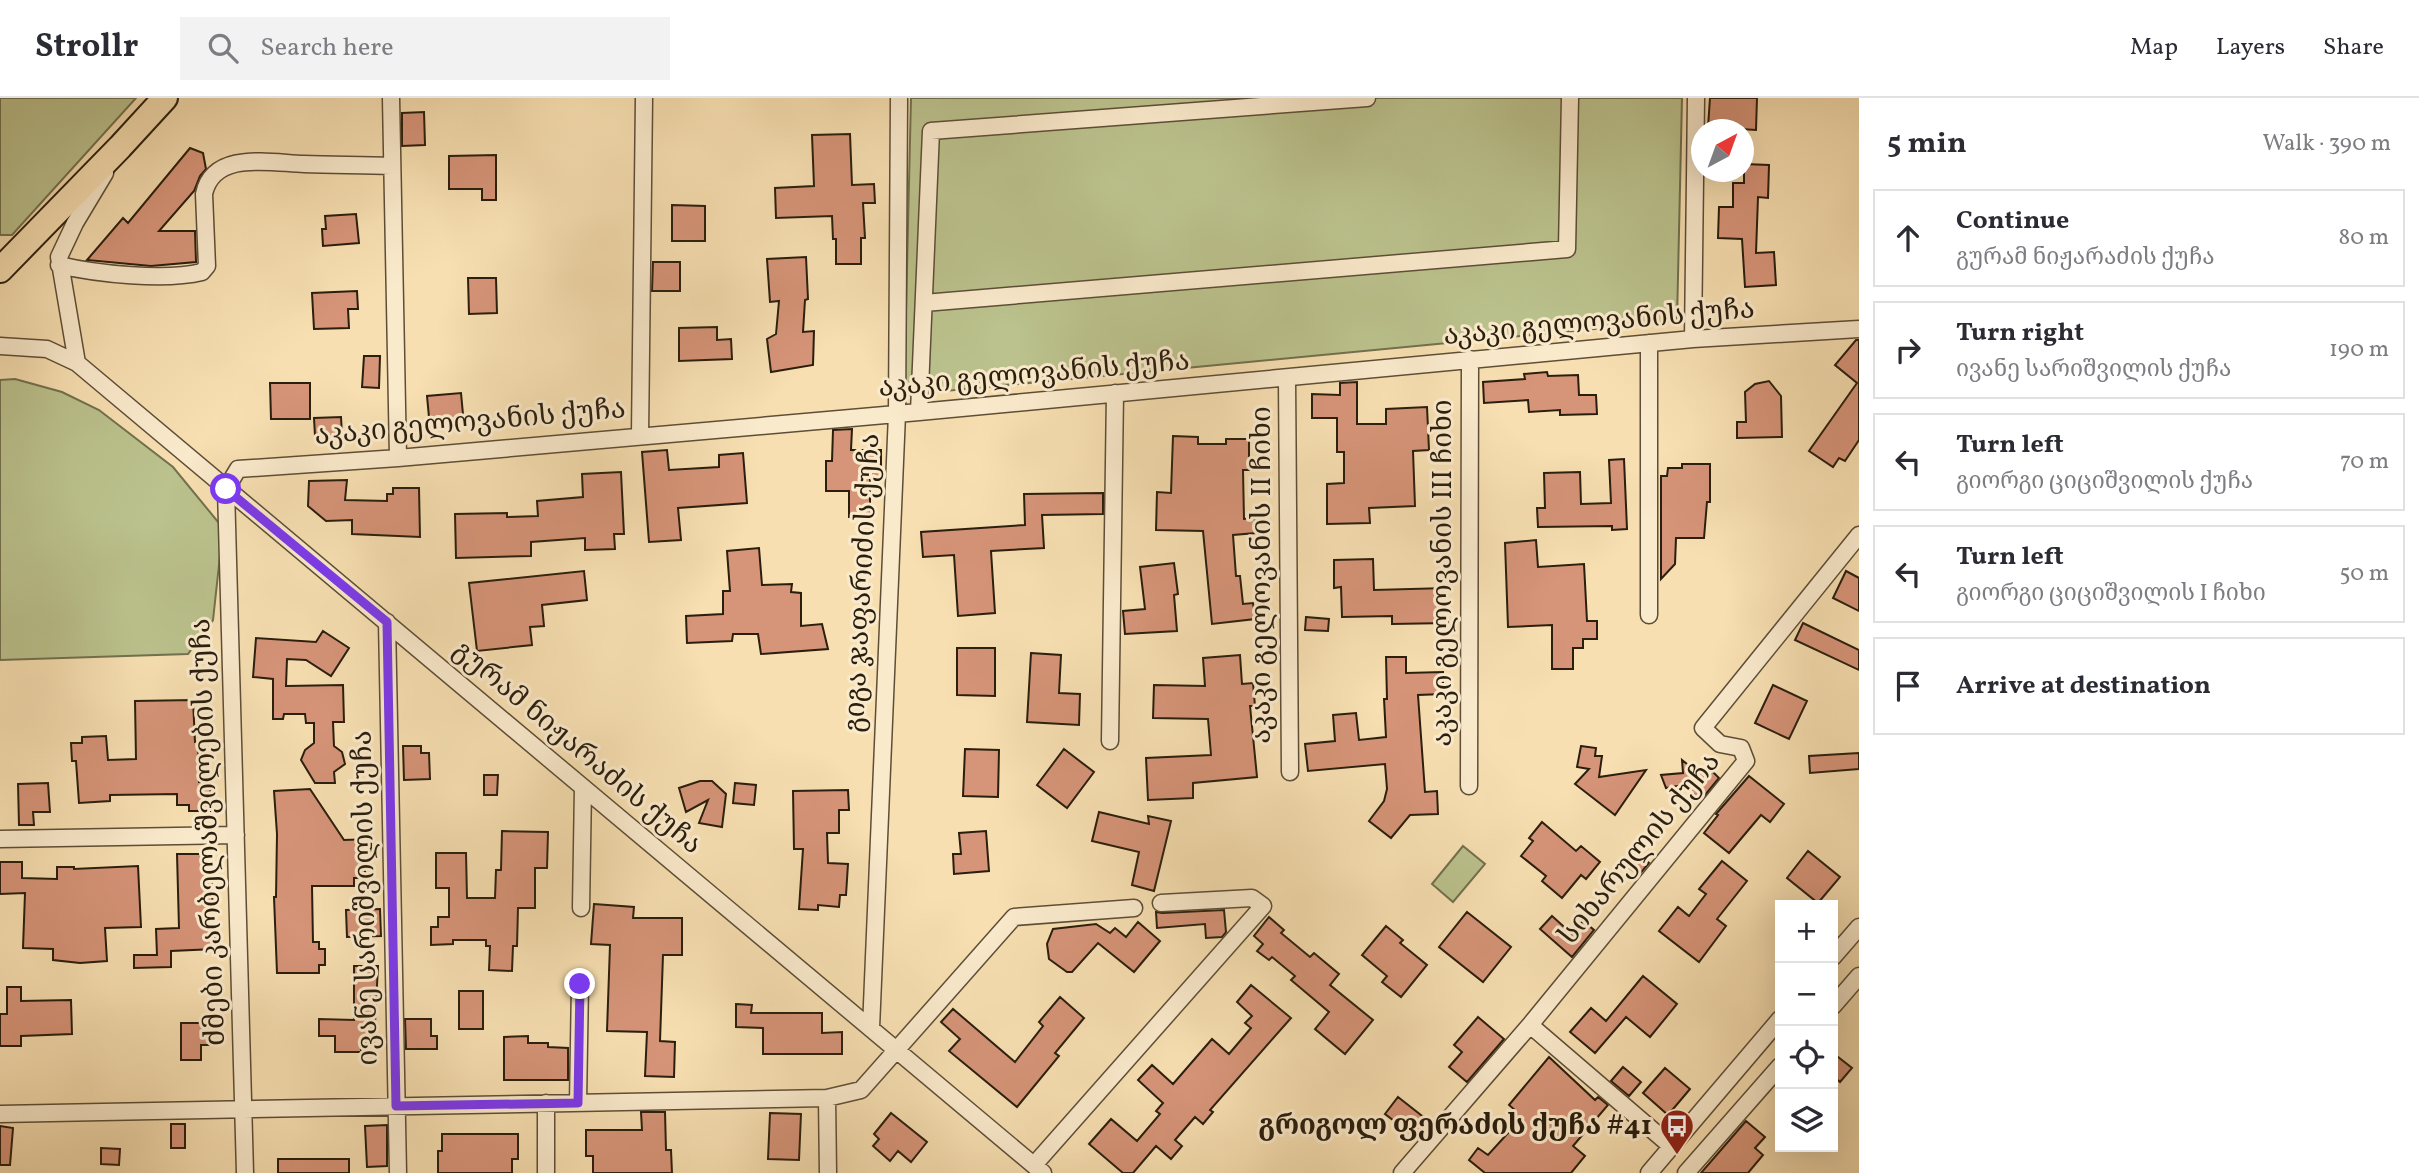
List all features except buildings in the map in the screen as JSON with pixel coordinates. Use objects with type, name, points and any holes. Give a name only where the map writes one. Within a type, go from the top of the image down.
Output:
[{"type":"highway","points":[[5,260],[120,148],[165,98]]},
{"type":"street","points":[[391,98],[398,458]]},
{"type":"street","points":[[640,435],[644,98]]},
{"type":"street","name":"გიგა ჯაფარიძის ქუჩა","points":[[871,1028],[897,414],[899,98]]},
{"type":"street","points":[[919,412],[931,131],[1367,98]]},
{"type":"street","points":[[923,303],[1567,249],[1570,98]]},
{"type":"street","points":[[1693,339],[1696,98]]},
{"type":"street","points":[[77,363],[59,265],[61,249],[120,148]]},
{"type":"street","points":[[59,265],[86,271],[156,275],[202,272],[207,266],[204,194],[206,185],[214,174],[225,168],[259,160],[286,164],[391,166]]},
{"type":"street","name":"აკაკი გელოვანის ქუჩა","points":[[226,489],[234,472],[242,467],[398,458],[1287,379],[1693,339],[1859,329]]},
{"type":"street","points":[[1649,343],[1649,615]]},
{"type":"street","name":"გურამ ნიჟარაძის ქუჩა","points":[[0,346],[47,349],[77,363],[1039,1169]]},
{"type":"street","name":"აკაკი გელოვანის III ჩიხი","points":[[1469,786],[1470,359]]},
{"type":"street","name":"აკაკი გელოვანის II ჩიხი","points":[[1287,379],[1290,772]]},
{"type":"street","points":[[1110,741],[1115,393]]},
{"type":"street","name":"ძმები კარბელაშვილების ქუჩა","points":[[226,489],[245,1173]]},
{"type":"street","name":"სიხარულის ქუჩა","points":[[1402,1173],[1530,1025],[1746,761],[1741,748],[1720,744],[1703,729],[1859,535]]},
{"type":"street","name":"ივანე სარიშვილის ქუჩა","points":[[387,622],[398,1173]]},
{"type":"street","points":[[581,908],[583,787]]},
{"type":"street","points":[[0,839],[236,835]]},
{"type":"street","points":[[1039,1169],[1263,906],[1252,898],[1161,903]]},
{"type":"street","points":[[0,1114],[827,1098],[861,1090],[1014,918],[1134,908]]},
{"type":"street","points":[[1838,951],[1859,927]]},
{"type":"street","points":[[1838,1000],[1859,976]]},
{"type":"street","points":[[578,1103],[580,984]]},
{"type":"street","points":[[1530,1025],[1671,1146]]},
{"type":"street","points":[[1672,1173],[1654,1168],[1775,1025]]},
{"type":"street","points":[[1686,1173],[1775,1072]]},
{"type":"street","points":[[827,1098],[828,1173]]},
{"type":"street","points":[[546,1103],[546,1173]]},
{"type":"green space","points":[[0,98],[136,98],[12,235],[0,235]]},
{"type":"green space","points":[[911,98],[1682,98],[1677,321],[904,395]]},
{"type":"green space","points":[[15,379],[62,392],[99,410],[173,467],[223,528],[213,620],[188,654],[0,660],[0,380]]},
{"type":"green space","points":[[1463,846],[1485,864],[1453,902],[1432,884]]},
{"type":"place","name":"გრიგოლ ფერაძის ქუჩა #41","points":[[1677,1156]]},
{"type":"route","points":[[226,489],[387,622],[396,1106],[578,1103],[580,984]]}]
